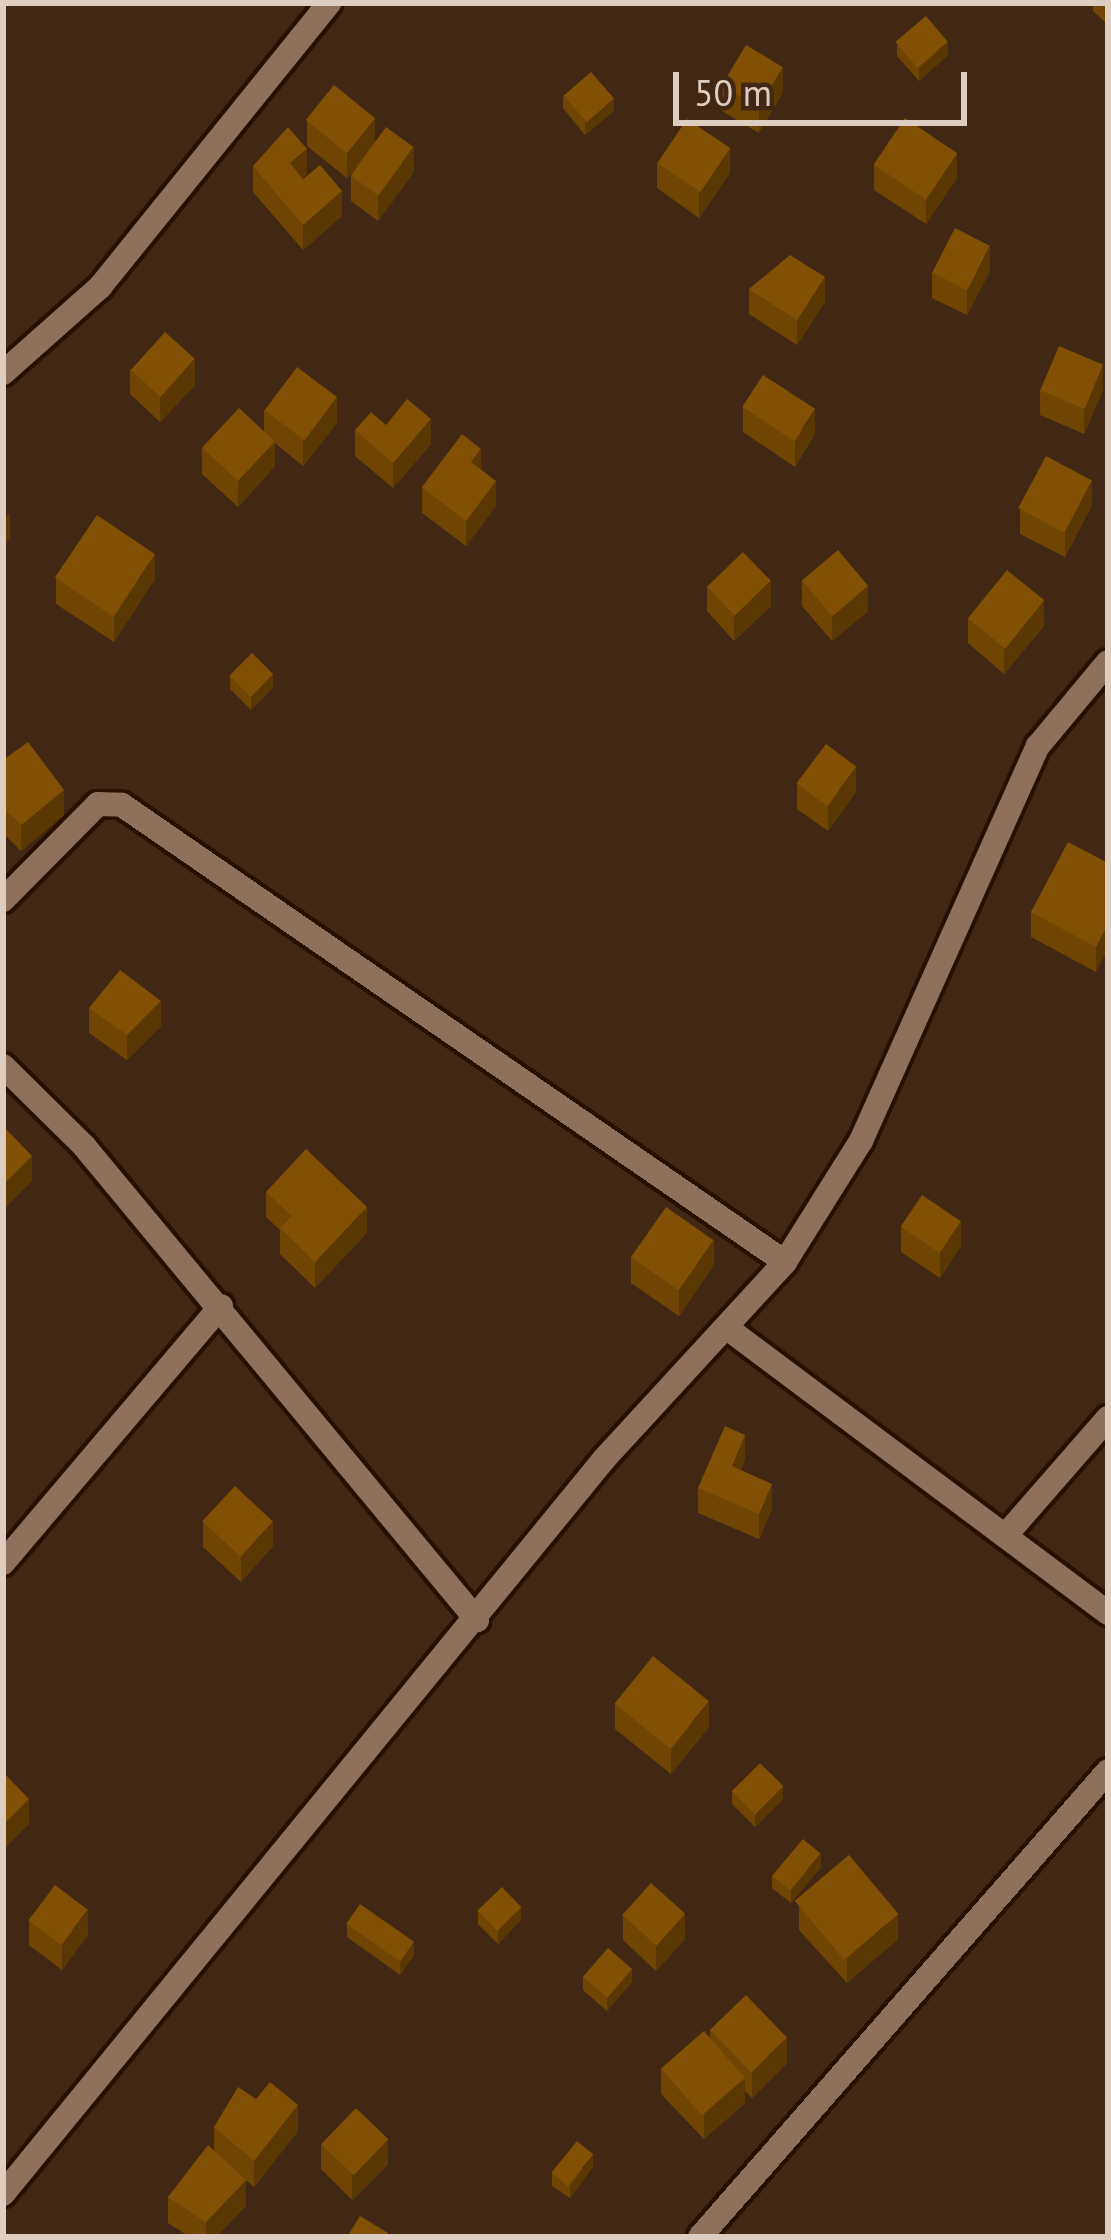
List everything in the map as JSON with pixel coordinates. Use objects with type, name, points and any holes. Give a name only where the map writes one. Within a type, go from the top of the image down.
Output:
[{"type":"street","points":[[3,373],[100,287],[329,3]]},
{"type":"street","points":[[3,2194],[477,1620],[785,1262],[861,1141],[1038,746],[1108,662]]},
{"type":"street","points":[[3,900],[98,803],[122,805],[785,1262]]},
{"type":"street","points":[[3,1066],[221,1306],[477,1620]]},
{"type":"street","points":[[3,1563],[221,1306]]},
{"type":"street","points":[[728,1328],[1108,1613]]},
{"type":"street","points":[[1005,1536],[1108,1418]]},
{"type":"street","points":[[700,2237],[1108,1771]]},
{"type":"building","points":[[926,16],[948,42],[917,68],[895,42]]},
{"type":"building","points":[[746,45],[783,67],[759,107],[722,85]]},
{"type":"building","points":[[591,72],[614,98],[587,122],[564,96]]},
{"type":"building","points":[[334,85],[375,118],[347,153],[306,120]]},
{"type":"building","points":[[905,118],[957,153],[926,200],[874,164]]},
{"type":"building","points":[[687,119],[730,148],[700,192],[657,163]]},
{"type":"building","points":[[288,127],[307,149],[290,163],[303,179],[320,165],[342,191],[303,225],[253,166]]},
{"type":"building","points":[[386,127],[414,147],[378,196],[351,176]]},
{"type":"building","points":[[955,228],[990,246],[967,290],[932,273]]},
{"type":"building","points":[[790,255],[825,277],[797,320],[749,289]]},
{"type":"building","points":[[165,332],[195,359],[161,397],[131,370]]},
{"type":"building","points":[[1059,346],[1103,365],[1084,409],[1040,390]]},
{"type":"building","points":[[297,367],[337,397],[304,440],[265,410]]},
{"type":"building","points":[[763,375],[815,409],[794,441],[742,407]]},
{"type":"building","points":[[407,399],[431,419],[393,463],[355,430],[371,412],[386,425]]},
{"type":"building","points":[[239,408],[275,441],[238,481],[202,447]]},
{"type":"building","points":[[462,434],[481,449],[471,462],[496,481],[466,521],[422,487]]},
{"type":"building","points":[[1046,456],[1092,480],[1064,533],[1018,508]]},
{"type":"building","points":[[97,515],[155,554],[113,616],[55,577]]},
{"type":"building","points":[[838,550],[868,586],[832,616],[802,580]]},
{"type":"building","points":[[743,552],[771,581],[735,616],[707,587]]},
{"type":"building","points":[[1007,570],[1044,600],[1005,648],[968,618]]},
{"type":"building","points":[[252,653],[273,674],[251,697],[229,676]]},
{"type":"building","points":[[28,742],[64,790],[21,825],[3,807],[3,760]]},
{"type":"building","points":[[826,744],[856,767],[827,806],[797,783]]},
{"type":"building","points":[[1068,842],[1108,863],[1108,924],[1096,947],[1031,912]]},
{"type":"building","points":[[120,970],[161,1001],[127,1035],[89,1008]]},
{"type":"building","points":[[3,1126],[32,1156],[3,1185]]},
{"type":"building","points":[[306,1149],[367,1207],[315,1262],[280,1228],[292,1216],[266,1192]]},
{"type":"building","points":[[922,1195],[961,1221],[940,1253],[901,1227]]},
{"type":"building","points":[[666,1207],[714,1240],[679,1290],[631,1257]]},
{"type":"building","points":[[725,1426],[745,1435],[732,1466],[772,1484],[759,1514],[698,1488]]},
{"type":"building","points":[[235,1486],[273,1521],[240,1557],[202,1521]]},
{"type":"building","points":[[653,1656],[709,1701],[671,1749],[615,1703]]},
{"type":"building","points":[[760,1763],[783,1786],[755,1815],[732,1791]]},
{"type":"building","points":[[3,1772],[29,1799],[3,1825]]},
{"type":"building","points":[[803,1839],[821,1854],[790,1891],[772,1876]]},
{"type":"building","points":[[849,1855],[898,1914],[844,1960],[795,1901]]},
{"type":"building","points":[[651,1883],[685,1914],[656,1946],[622,1915]]},
{"type":"building","points":[[55,1885],[88,1910],[61,1945],[29,1920]]},
{"type":"building","points":[[502,1887],[521,1907],[497,1931],[478,1911]]},
{"type":"building","points":[[360,1904],[414,1942],[400,1962],[346,1924]]},
{"type":"building","points":[[608,1948],[632,1969],[607,1998],[583,1977]]},
{"type":"building","points":[[746,1995],[787,2037],[751,2072],[710,2030]]},
{"type":"building","points":[[704,2031],[745,2078],[702,2115],[661,2068]]},
{"type":"building","points":[[270,2082],[298,2105],[254,2161],[214,2127],[238,2087],[256,2099]]},
{"type":"building","points":[[356,2108],[388,2139],[354,2175],[321,2144]]},
{"type":"building","points":[[577,2141],[593,2154],[568,2186],[551,2173]]},
{"type":"building","points":[[208,2145],[246,2180],[206,2222],[168,2197]]},
{"type":"building","points":[[360,2216],[388,2233],[385,2237],[347,2237]]}]
